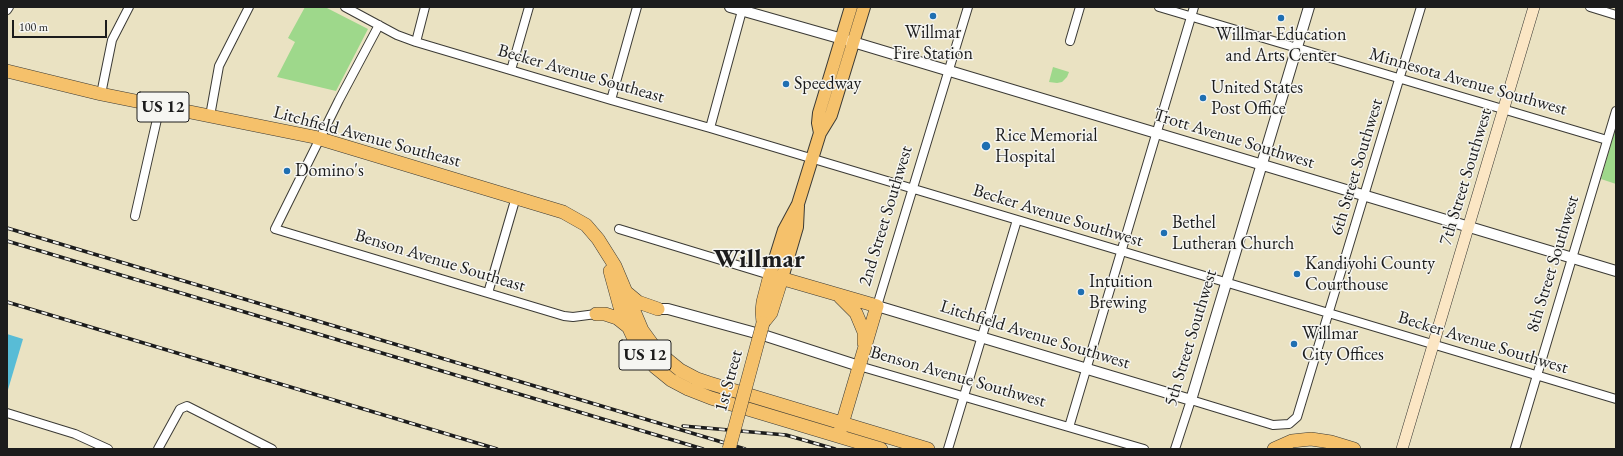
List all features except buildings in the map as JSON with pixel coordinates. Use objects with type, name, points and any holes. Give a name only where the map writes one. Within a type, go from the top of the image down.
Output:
[{"type":"highway","name":"Litchfield Avenue Southeast","points":[[7,70],[101,94],[320,139],[552,208],[571,216],[586,225],[604,248]]},
{"type":"highway","name":"US 12","points":[[604,248],[615,266],[642,330],[658,352],[680,370],[698,379],[928,449]]},
{"type":"highway","name":"US 12","points":[[604,248],[618,300],[628,328],[645,355],[655,367],[671,380],[693,391],[744,408],[881,449]]},
{"type":"highway","name":"Litchfield Avenue Southwest","points":[[776,276],[877,306]]},
{"type":"highway","name":"1st Street","points":[[729,449],[763,329],[762,302],[776,276]]},
{"type":"highway","points":[[830,291],[849,304],[859,317],[864,332],[861,361]]},
{"type":"highway","points":[[626,292],[638,302],[658,309]]},
{"type":"highway","name":"2nd Street Southwest","points":[[838,436],[877,306]]},
{"type":"highway","points":[[642,330],[642,320],[644,316],[650,311],[658,309]]},
{"type":"highway","points":[[596,314],[604,314],[617,318],[624,322],[628,328]]},
{"type":"highway","points":[[1274,449],[1292,441],[1302,439],[1331,442],[1354,449]]},
{"type":"main road","points":[[820,133],[818,123],[819,113],[851,7]]},
{"type":"main road","points":[[776,276],[784,230],[798,204],[820,133],[831,115],[864,7]]},
{"type":"main road","name":"7th Street Southwest","points":[[1402,449],[1534,7]]},
{"type":"street","points":[[101,94],[112,40],[129,7]]},
{"type":"street","points":[[210,116],[219,66],[249,7]]},
{"type":"street","name":"Becker Avenue Southeast","points":[[345,7],[397,35],[416,42],[812,159]]},
{"type":"street","points":[[416,42],[426,7]]},
{"type":"street","points":[[511,70],[529,7]]},
{"type":"street","points":[[611,100],[637,7]]},
{"type":"street","name":"Trott Avenue Southwest","points":[[730,7],[743,9],[854,42],[948,72],[1616,271]]},
{"type":"street","name":"2nd Street Southwest","points":[[877,306],[914,190],[968,7]]},
{"type":"street","points":[[1070,41],[1080,7]]},
{"type":"street","name":"Minnesota Avenue Southwest","points":[[1159,7],[1607,140]]},
{"type":"street","points":[[1069,427],[1194,7]]},
{"type":"street","name":"5th Street Southwest","points":[[1175,449],[1309,7]]},
{"type":"street","name":"6th Street Southwest","points":[[1289,424],[1296,418],[1300,409],[1421,7]]},
{"type":"street","points":[[1590,7],[1616,15]]},
{"type":"street","points":[[710,128],[743,9]]},
{"type":"street","points":[[320,139],[378,25]]},
{"type":"street","points":[[135,216],[160,106]]},
{"type":"street","name":"8th Street Southwest","points":[[1515,449],[1616,111]]},
{"type":"street","name":"Benson Avenue Southeast","points":[[320,139],[275,229],[564,316],[573,317],[596,314]]},
{"type":"street","name":"Becker Avenue Southwest","points":[[812,159],[1616,399]]},
{"type":"street","points":[[488,293],[516,198]]},
{"type":"street","points":[[948,449],[1017,220]]},
{"type":"street","points":[[619,229],[776,276]]},
{"type":"street","name":"Litchfield Avenue Southwest","points":[[877,306],[1273,425],[1289,424]]},
{"type":"street","points":[[658,309],[763,329]]},
{"type":"street","name":"Benson Avenue Southwest","points":[[763,329],[964,396],[1144,449]]},
{"type":"street","points":[[158,449],[180,409],[187,406],[271,449]]},
{"type":"street","points":[[7,413],[75,434],[108,449]]},
{"type":"green space","points":[[305,7],[325,7],[368,29],[336,91],[277,77],[295,42],[288,38]]},
{"type":"green space","points":[[1053,67],[1069,72],[1067,77],[1062,82],[1049,82]]},
{"type":"green space","points":[[1616,127],[1616,184],[1601,179]]},
{"type":"water","points":[[7,334],[23,339],[7,393]]},
{"type":"railway","points":[[7,228],[745,449]]},
{"type":"railway","points":[[7,241],[703,449]]},
{"type":"railway","points":[[7,302],[497,449]]},
{"type":"railway","points":[[683,426],[786,435],[835,449]]},
{"type":"place","name":"Willmar Fire Station","points":[[933,16]]},
{"type":"place","name":"Willmar Education and Arts Center","points":[[1281,18]]},
{"type":"place","name":"Speedway","points":[[786,84]]},
{"type":"place","name":"United States Post Office","points":[[1203,98]]},
{"type":"place","name":"Rice Memorial Hospital","points":[[986,146]]},
{"type":"place","name":"Domino's","points":[[287,171]]},
{"type":"place","name":"Bethel Lutheran Church","points":[[1164,233]]},
{"type":"place","name":"Kandiyohi County Courthouse","points":[[1297,274]]},
{"type":"place","name":"Intuition Brewing","points":[[1081,292]]},
{"type":"place","name":"Willmar City Offices","points":[[1294,344]]},
{"type":"district","name":"Willmar","points":[[759,260]]}]
